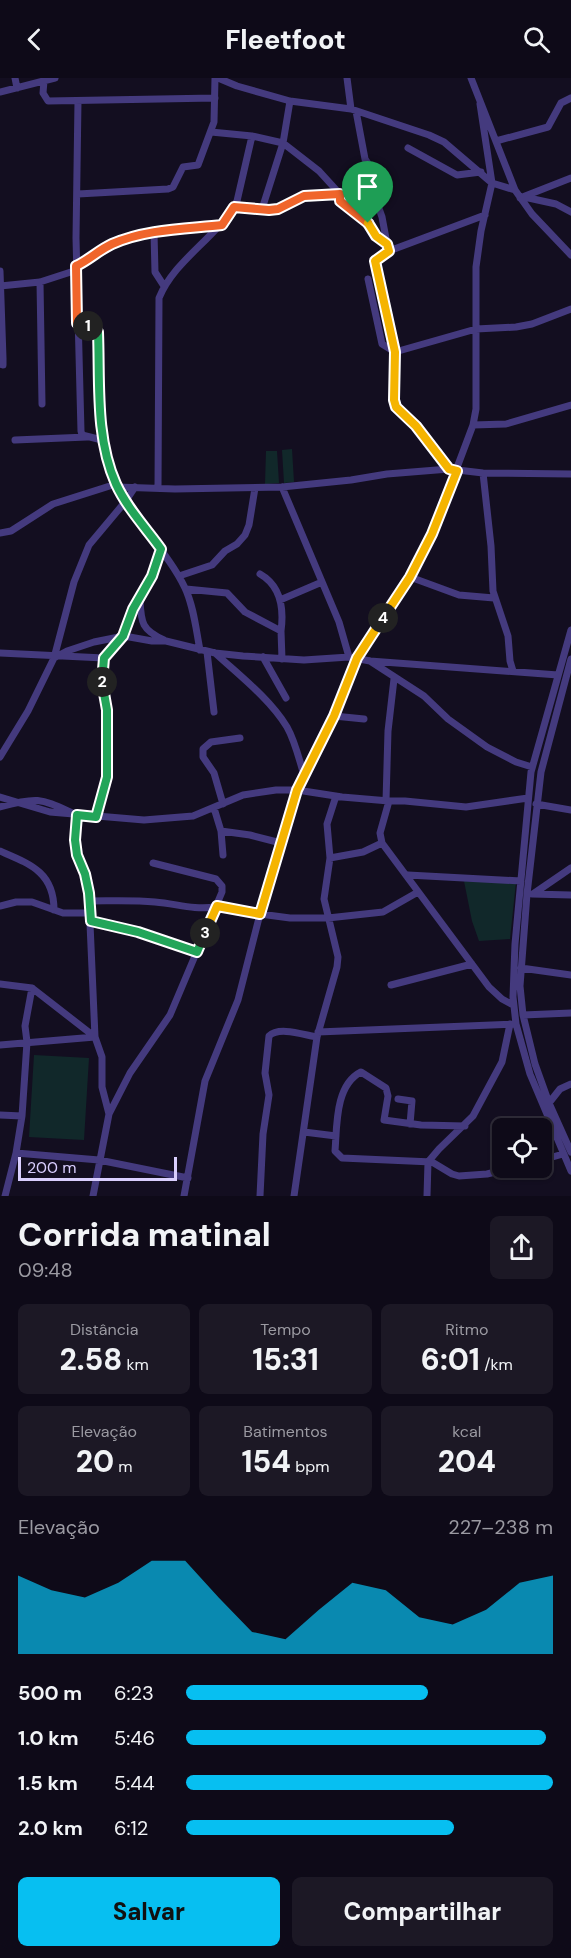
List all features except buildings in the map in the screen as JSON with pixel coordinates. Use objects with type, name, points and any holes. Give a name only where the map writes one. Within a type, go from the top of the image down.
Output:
[{"type":"street","points":[[15,78],[17,88]]},
{"type":"street","points":[[0,92],[55,78]]},
{"type":"street","points":[[78,194],[173,187],[183,167],[198,165],[201,162],[214,122],[217,78],[290,101],[354,110],[429,135],[444,142],[492,183],[514,190]]},
{"type":"street","points":[[347,78],[365,159],[369,165],[371,186],[382,217],[388,247]]},
{"type":"street","points":[[471,78],[514,190],[571,255]]},
{"type":"street","points":[[44,81],[43,93],[48,101],[215,98]]},
{"type":"street","points":[[496,141],[548,127],[561,103],[571,98]]},
{"type":"street","points":[[78,101],[77,323],[81,431],[82,435],[87,437]]},
{"type":"street","points":[[262,209],[283,143],[290,101]]},
{"type":"street","points":[[184,1196],[205,1081],[238,1000],[260,914],[297,790],[334,716],[353,658],[410,577],[432,534],[453,470],[473,425],[476,409],[476,267],[492,183],[480,104]]},
{"type":"street","points":[[211,132],[252,136],[283,143],[319,171],[340,194],[340,201],[368,223],[376,236],[388,247]]},
{"type":"street","points":[[158,488],[159,298],[164,286],[178,268],[222,225],[234,207],[252,136]]},
{"type":"street","points":[[408,148],[457,175],[481,172]]},
{"type":"street","points":[[522,198],[571,178]]},
{"type":"street","points":[[234,207],[278,209],[304,196],[340,194]]},
{"type":"street","points":[[522,198],[556,204],[571,212]]},
{"type":"street","points":[[453,470],[416,426],[396,407],[394,400],[395,352],[375,261],[388,247],[485,215]]},
{"type":"street","points":[[1,286],[40,282],[76,268],[114,243],[136,236],[170,228],[179,230],[222,225]]},
{"type":"street","points":[[154,233],[156,272],[164,286]]},
{"type":"street","points":[[0,271],[3,365],[0,364]]},
{"type":"street","points":[[368,279],[382,344],[395,352],[476,329],[524,326],[571,309]]},
{"type":"street","points":[[40,282],[42,404]]},
{"type":"street","points":[[77,323],[95,328],[98,332],[102,440],[125,502],[161,549],[186,589],[207,652],[214,712]]},
{"type":"street","points":[[473,425],[506,424],[571,405]]},
{"type":"street","points":[[15,440],[87,437],[102,440]]},
{"type":"street","points":[[0,533],[11,531],[53,504],[117,485],[158,488],[282,487],[387,474],[453,470],[483,473],[571,474]]},
{"type":"street","points":[[483,473],[494,598],[508,636],[513,671]]},
{"type":"street","points":[[0,757],[28,711],[54,658],[74,582],[89,545],[135,487]]},
{"type":"street","points":[[282,487],[353,658]]},
{"type":"street","points":[[178,576],[212,566],[225,551],[237,544],[245,535],[249,525],[255,488]]},
{"type":"street","points":[[96,817],[107,777],[107,710],[101,687],[104,658],[123,636],[133,609],[152,576],[161,549]]},
{"type":"street","points":[[260,574],[272,583],[280,600],[282,658]]},
{"type":"street","points":[[410,577],[459,595],[494,598]]},
{"type":"street","points":[[280,600],[322,582]]},
{"type":"street","points":[[186,589],[227,593],[245,612],[281,631]]},
{"type":"street","points":[[140,600],[141,616],[149,633],[166,641]]},
{"type":"street","points":[[427,1196],[428,1162],[473,1116],[502,1062],[513,1024],[513,968],[532,767],[571,630]]},
{"type":"street","points":[[54,658],[94,642],[123,636],[184,644],[207,652],[304,660],[353,658],[558,675]]},
{"type":"street","points":[[207,652],[268,703],[283,722],[290,732],[304,775]]},
{"type":"street","points":[[0,654],[54,658],[104,658]]},
{"type":"street","points":[[263,657],[286,698]]},
{"type":"street","points":[[571,659],[540,772],[530,894],[521,968],[523,1014],[535,1064],[567,1153],[571,1171]]},
{"type":"street","points":[[370,661],[394,679],[424,696],[448,718],[487,747],[516,762],[532,767]]},
{"type":"street","points":[[394,679],[388,731],[387,801],[380,833],[382,843],[489,987],[513,1005]]},
{"type":"street","points":[[334,716],[364,719]]},
{"type":"street","points":[[222,804],[214,773],[203,757],[203,749],[211,742],[240,738]]},
{"type":"street","points":[[0,797],[50,812],[144,820],[193,816],[243,795],[276,790],[297,790],[336,796],[466,807],[528,798]]},
{"type":"street","points":[[294,1196],[317,1035],[337,967],[338,957],[324,892],[330,858],[327,824],[336,796]]},
{"type":"street","points":[[0,807],[14,803]]},
{"type":"street","points":[[536,804],[571,810]]},
{"type":"street","points":[[213,808],[221,831],[223,855]]},
{"type":"street","points":[[77,815],[76,848],[85,874],[91,917],[95,1037],[102,1057],[102,1087],[109,1114]]},
{"type":"street","points":[[221,831],[281,843]]},
{"type":"street","points":[[330,858],[356,854],[382,843]]},
{"type":"street","points":[[0,851],[24,861],[38,871],[50,885],[54,910]]},
{"type":"street","points":[[93,1196],[109,1114],[130,1073],[170,1014],[216,907],[222,886],[216,879],[153,863]]},
{"type":"street","points":[[530,894],[571,868]]},
{"type":"street","points":[[408,875],[521,881]]},
{"type":"street","points":[[89,901],[140,900],[191,909],[216,907],[290,918],[328,918],[383,912],[418,892]]},
{"type":"street","points":[[530,894],[571,896]]},
{"type":"street","points":[[0,906],[16,902],[32,902],[63,913],[91,917],[197,952]]},
{"type":"street","points":[[391,985],[472,964]]},
{"type":"street","points":[[521,968],[571,975]]},
{"type":"street","points":[[0,984],[32,988],[95,1037]]},
{"type":"street","points":[[4,1193],[16,1153],[22,1116],[27,1042],[25,1026],[32,988]]},
{"type":"street","points":[[523,1014],[571,1013]]},
{"type":"street","points":[[260,1196],[263,1134],[269,1095],[265,1073],[269,1035],[272,1032],[317,1035],[513,1024]]},
{"type":"street","points":[[513,1024],[536,1091],[567,1153]]},
{"type":"street","points":[[0,1045],[95,1037]]},
{"type":"street","points":[[465,1126],[410,1124],[384,1120],[388,1093],[386,1088],[360,1072],[351,1078],[340,1104],[335,1151],[342,1158],[428,1162],[459,1176],[492,1173]]},
{"type":"street","points":[[549,1103],[560,1089],[571,1084]]},
{"type":"street","points":[[398,1099],[412,1101],[410,1124]]},
{"type":"street","points":[[0,1115],[22,1116]]},
{"type":"street","points":[[304,1132],[336,1136]]},
{"type":"street","points":[[16,1153],[99,1160],[188,1179]]},
{"type":"street","points":[[552,1157],[567,1153]]},
{"type":"green space","points":[[292,449],[294,482],[284,483],[282,450]]},
{"type":"green space","points":[[266,451],[277,451],[279,483],[265,484]]},
{"type":"green space","points":[[464,881],[516,882],[510,939],[479,941],[472,921]]},
{"type":"green space","points":[[34,1055],[89,1058],[84,1140],[29,1137]]},
{"type":"route","points":[[340,194],[340,201],[368,223],[376,236],[387,244],[389,251],[376,258],[375,261],[395,352],[394,400],[396,407],[416,426],[449,469],[457,471],[432,534],[410,577],[357,658],[334,716],[297,790],[260,914],[217,906],[197,952],[138,932],[91,921],[89,893],[85,874],[77,855],[75,840],[77,815],[96,817],[107,777],[107,710],[101,687],[104,658],[115,648],[128,628],[129,617],[152,576],[161,549],[125,502],[116,484],[102,440],[98,332],[95,328],[77,323],[76,266],[105,247],[136,236],[170,228],[179,230],[222,225],[234,207],[278,209],[310,195],[340,194]]}]
